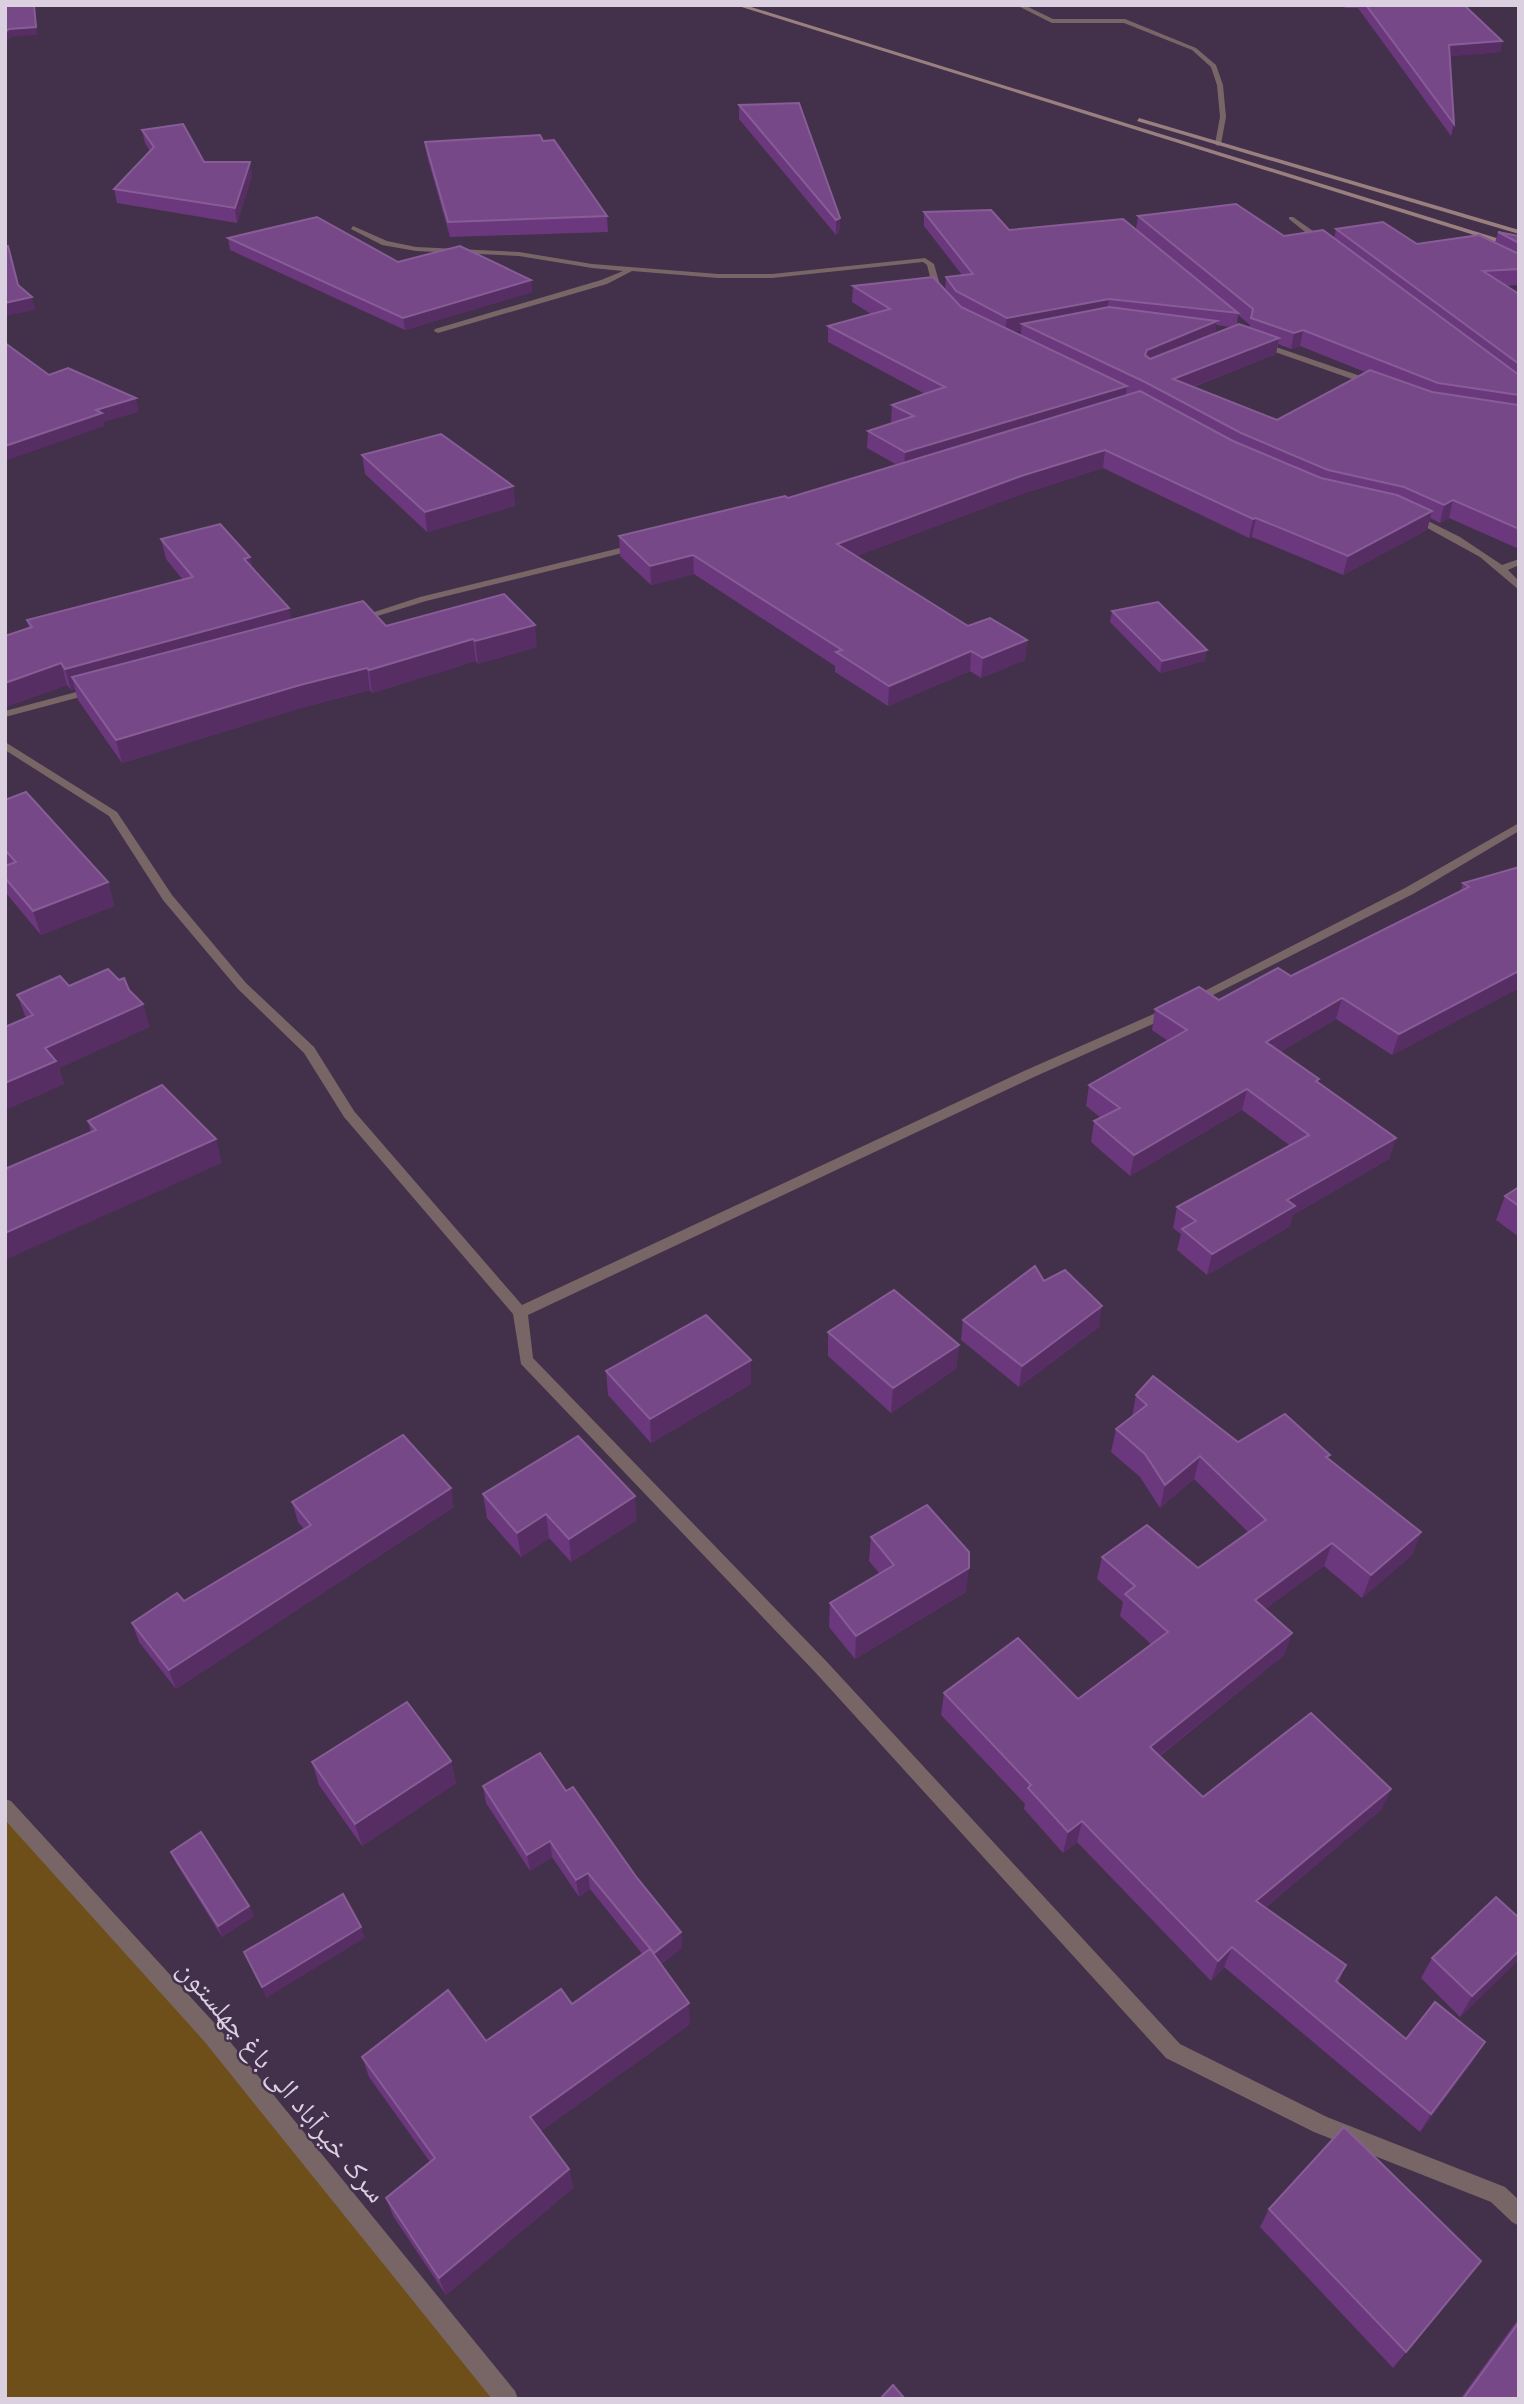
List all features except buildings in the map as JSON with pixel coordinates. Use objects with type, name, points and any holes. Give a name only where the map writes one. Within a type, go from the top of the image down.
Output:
[{"type":"main road","points":[[738,5],[1519,247]]},
{"type":"main road","points":[[767,5],[1098,107]]},
{"type":"main road","points":[[1125,115],[1519,232]]},
{"type":"street","points":[[1019,5],[1052,22],[1125,21],[1194,49],[1214,66],[1220,85],[1223,117],[1218,144]]},
{"type":"street","points":[[1291,218],[1334,251]]},
{"type":"street","points":[[354,228],[385,243],[416,249],[519,254],[630,270],[772,276],[925,261],[930,264],[936,288],[945,304]]},
{"type":"street","points":[[438,331],[604,282],[630,270]]},
{"type":"street","points":[[1250,340],[1379,385]]},
{"type":"street","points":[[1406,514],[1476,549],[1503,568],[1519,587]]},
{"type":"street","points":[[341,624],[423,599],[651,544]]},
{"type":"street","points":[[1503,568],[1519,562]]},
{"type":"street","points":[[5,714],[113,685]]},
{"type":"street","points":[[5,745],[113,814],[167,897],[242,986],[309,1050],[349,1114],[520,1312],[526,1360],[821,1667],[1173,2051],[1321,2125],[1498,2194],[1519,2215]]},
{"type":"street","points":[[520,1312],[1028,1074],[1138,1028],[1409,891],[1519,826]]},
{"type":"street","name":"سرک خیرآباد الی باغ چهلستون","points":[[5,1807],[211,2034],[507,2399]]},
{"type":"shaded area","points":[[5,1807],[211,2034],[507,2399],[5,2399]]}]
